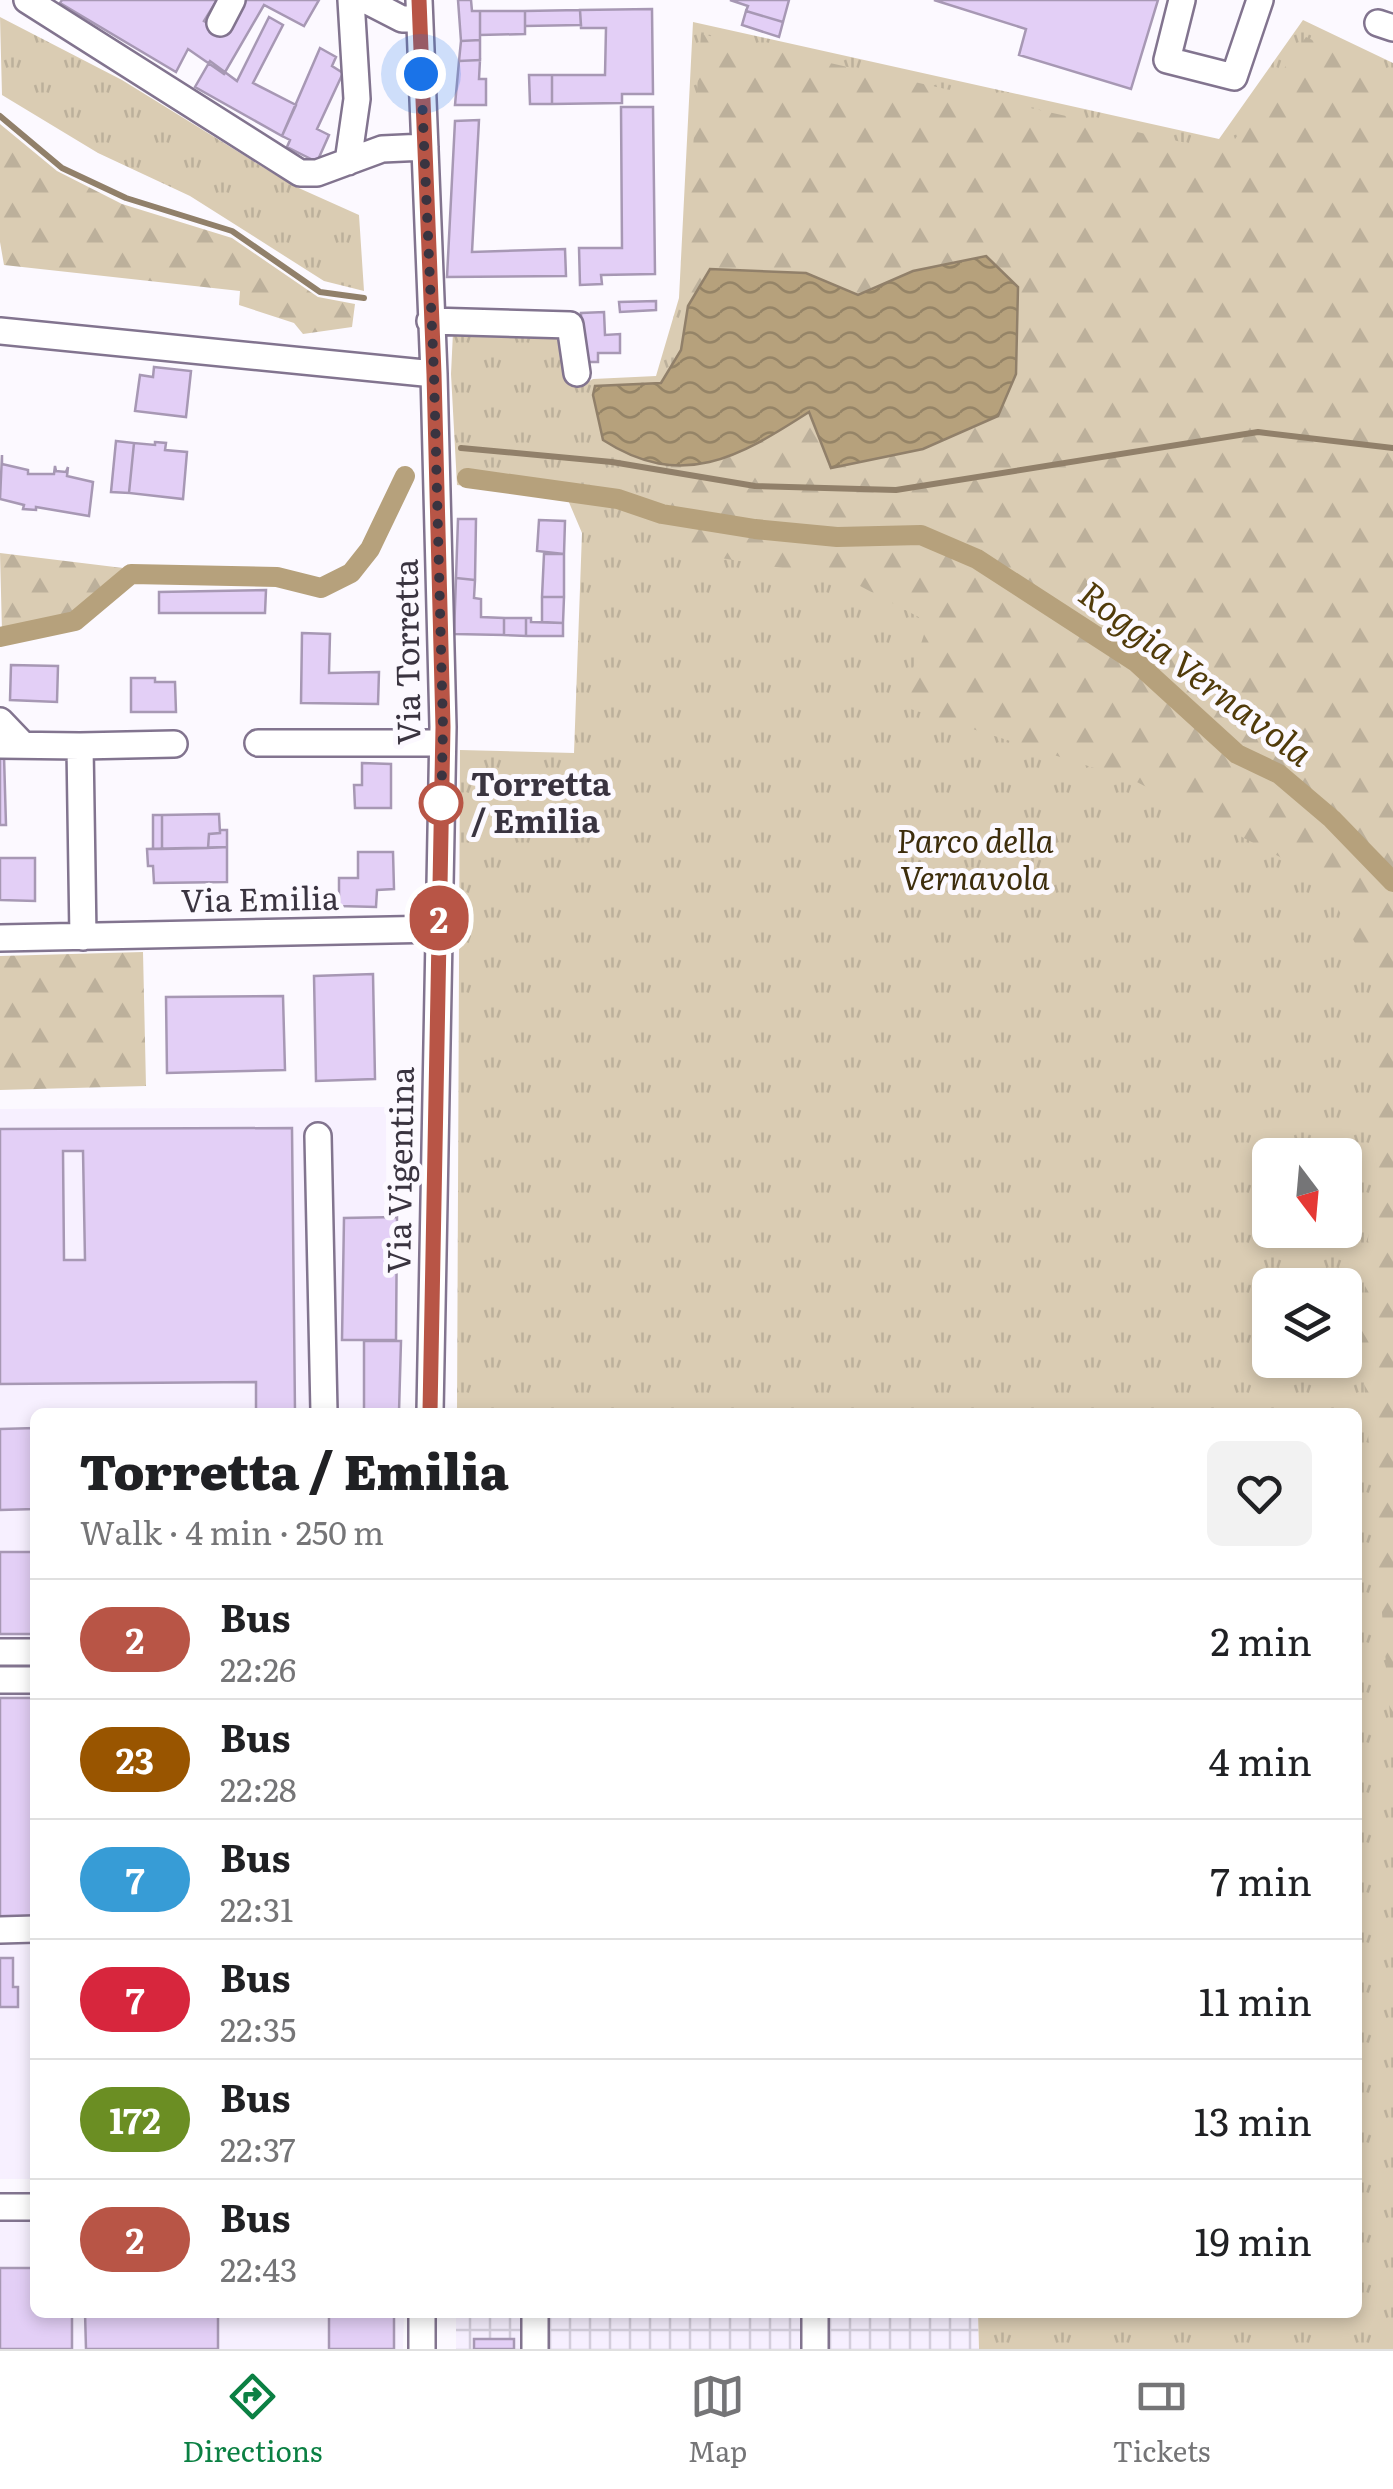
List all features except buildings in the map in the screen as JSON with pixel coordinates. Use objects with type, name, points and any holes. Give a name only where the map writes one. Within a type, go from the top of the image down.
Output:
[{"type":"street","points":[[27,0],[300,173],[317,172],[382,149],[424,146]]},
{"type":"street","points":[[348,162],[357,99],[352,0]]},
{"type":"street","points":[[364,0],[402,20],[419,9]]},
{"type":"street","points":[[1182,0],[1167,60],[1234,77],[1260,0]]},
{"type":"street","name":"Via Torretta","points":[[419,9],[434,374],[442,743],[439,929]]},
{"type":"street","points":[[430,322],[570,324],[577,373]]},
{"type":"street","points":[[0,331],[434,374]]},
{"type":"street","points":[[0,721],[12,745],[174,744]]},
{"type":"street","points":[[258,743],[442,743]]},
{"type":"street","points":[[80,746],[82,937]]},
{"type":"street","name":"Via Emilia","points":[[0,938],[439,929]]},
{"type":"street","name":"Via Vigentina","points":[[430,1408],[439,929]]},
{"type":"street","points":[[318,1136],[324,1408]]},
{"type":"street","points":[[0,1652],[30,1652]]},
{"type":"street","points":[[0,1680],[30,1680]]},
{"type":"street","points":[[0,1930],[30,1929]]},
{"type":"street","points":[[0,2206],[30,2206]]},
{"type":"street","points":[[422,2318],[422,2349]]},
{"type":"street","points":[[535,2318],[535,2349]]},
{"type":"street","points":[[814,2318],[815,2349]]},
{"type":"shaded area","points":[[386,1107],[387,1408],[30,1408],[30,2179],[0,2179],[0,1109]]},
{"type":"shaded area","points":[[0,2214],[30,2214],[30,2318],[404,2318],[403,2349],[0,2349]]},
{"type":"shaded area","points":[[456,2318],[978,2318],[979,2349],[456,2349]]},
{"type":"green space","points":[[0,17],[122,80],[292,185],[359,215],[364,291],[324,281],[190,196],[98,153],[2,95]]},
{"type":"green space","name":"Parco della Vernavola","points":[[1303,20],[1393,63],[1393,2349],[979,2349],[978,2318],[1362,2318],[1362,1408],[457,1408],[460,750],[574,753],[582,533],[568,500],[457,485],[451,374],[453,332],[569,333],[578,387],[593,379],[656,376],[679,298],[693,22],[1219,139]]},
{"type":"green space","points":[[701,34],[1226,152],[1306,37],[1393,78],[1393,1754],[1362,1357],[1380,994],[1324,880],[1135,781],[901,706],[928,622],[845,578],[665,549]]},
{"type":"green space","points":[[0,124],[57,171],[122,204],[232,238],[318,297],[355,304],[352,327],[303,334],[294,323],[239,305],[240,291],[4,265],[0,242]]},
{"type":"green space","points":[[0,553],[123,568],[73,614],[2,632]]},
{"type":"green space","points":[[143,952],[146,1086],[0,1090],[0,956]]},
{"type":"water","points":[[986,256],[1018,287],[1016,374],[998,416],[923,449],[831,468],[809,412],[758,443],[709,462],[659,463],[603,440],[593,395],[595,386],[661,383],[681,350],[688,306],[710,269],[806,273],[858,295],[913,271]]},
{"type":"waterway","points":[[0,116],[62,168],[126,198],[232,231],[320,292],[364,298]]},
{"type":"waterway","points":[[461,448],[612,462],[755,486],[896,490],[1258,432],[1393,448]]},
{"type":"waterway","name":"Roggia Vernavola","points":[[0,637],[75,621],[131,574],[277,577],[321,588],[351,573],[370,549],[405,476]]},
{"type":"waterway","name":"Roggia Vernavola","points":[[467,478],[618,499],[662,514],[755,529],[837,537],[921,535],[977,559],[1136,662],[1237,754],[1279,774],[1332,819],[1393,882]]},
{"type":"bus line","name":"2","points":[[419,0],[443,727],[430,1408]]},
{"type":"place","name":"Torretta / Emilia","points":[[441,803]]},
{"type":"route","points":[[421,74],[434,374],[443,727],[441,814],[441,803]]}]
